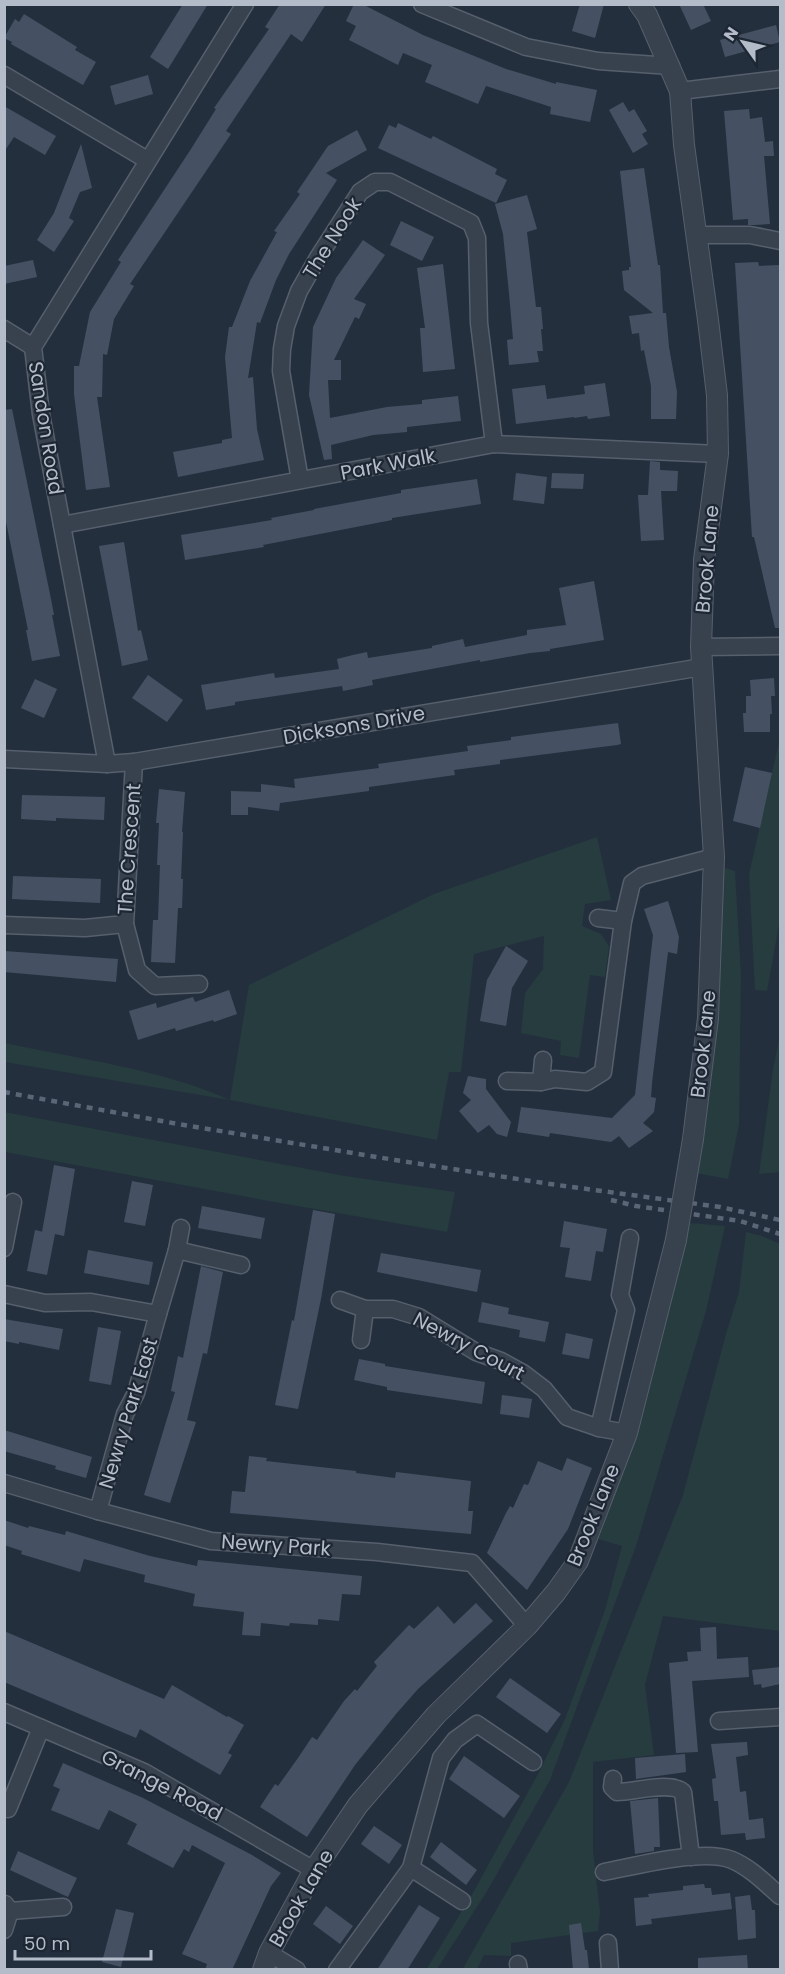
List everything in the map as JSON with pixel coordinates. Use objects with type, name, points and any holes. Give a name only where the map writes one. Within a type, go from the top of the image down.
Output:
[{"type":"street","name":"Sandon Road","points":[[107,764],[41,414],[33,346],[245,4]]},
{"type":"street","points":[[422,4],[526,47],[598,61],[670,66]]},
{"type":"street","name":"Brook Lane","points":[[266,1961],[314,1870],[358,1805],[436,1715],[527,1626],[579,1561],[627,1432],[676,1240],[693,1139],[708,1018],[714,857],[701,647],[704,561],[718,454],[717,395],[684,145],[680,91],[647,15],[639,4]]},
{"type":"street","points":[[4,75],[147,160]]},
{"type":"street","points":[[680,91],[780,79]]},
{"type":"street","name":"The Nook","points":[[300,480],[281,371],[286,326],[299,291],[319,256],[360,192],[375,182],[390,182],[471,223],[477,238],[479,323],[494,444]]},
{"type":"street","points":[[696,236],[750,236],[780,241]]},
{"type":"street","points":[[4,329],[33,346]]},
{"type":"street","name":"Park Walk","points":[[62,525],[494,444],[718,454]]},
{"type":"street","points":[[701,647],[780,646]]},
{"type":"street","name":"Dicksons Drive","points":[[4,759],[107,764],[134,762],[702,667]]},
{"type":"street","name":"The Crescent","points":[[4,925],[85,928],[125,924],[134,762]]},
{"type":"street","points":[[507,1081],[541,1083],[555,1079],[587,1082],[603,1072],[623,921],[632,883],[642,876],[714,857]]},
{"type":"street","points":[[598,918],[623,921]]},
{"type":"street","points":[[125,924],[137,970],[155,986],[199,984]]},
{"type":"street","points":[[541,1083],[543,1060]]},
{"type":"street","points":[[4,1248],[14,1202]]},
{"type":"street","name":"Newry Park East","points":[[98,1511],[125,1414],[136,1393],[177,1250],[181,1228]]},
{"type":"street","points":[[599,1428],[626,1310],[620,1296],[630,1238]]},
{"type":"street","points":[[177,1250],[241,1265]]},
{"type":"street","name":"Newry Park East","points":[[4,1294],[45,1303],[91,1302],[158,1314]]},
{"type":"street","name":"Newry Court","points":[[340,1300],[365,1309],[393,1309],[419,1317],[476,1352],[501,1361],[523,1373],[544,1389],[567,1417],[599,1428],[627,1432]]},
{"type":"street","points":[[361,1340],[365,1309]]},
{"type":"street","name":"Newry Park","points":[[4,1483],[211,1541],[377,1552],[472,1563],[527,1626]]},
{"type":"street","name":"Grange Road","points":[[4,1712],[144,1772],[314,1870]]},
{"type":"street","points":[[719,1721],[780,1717]]},
{"type":"street","points":[[337,1970],[411,1868],[441,1758],[455,1740],[477,1724],[533,1762]]},
{"type":"street","points":[[8,1809],[41,1728]]},
{"type":"street","points":[[613,1779],[612,1787],[616,1792],[657,1787],[679,1788],[683,1792],[691,1857]]},
{"type":"street","points":[[604,1872],[709,1855],[730,1859],[749,1869],[780,1896]]},
{"type":"street","points":[[411,1868],[462,1901]]},
{"type":"street","points":[[4,1930],[8,1907],[63,1906]]},
{"type":"street","points":[[608,1943],[610,1970]]},
{"type":"street","points":[[266,1961],[297,1970]]},
{"type":"green space","points":[[780,738],[780,919],[767,991],[755,990],[749,874]]},
{"type":"green space","points":[[597,837],[611,900],[585,904],[582,926],[601,934],[609,946],[605,977],[590,975],[579,1058],[560,1055],[561,1041],[521,1033],[525,993],[543,969],[544,936],[474,954],[461,1072],[449,1072],[437,1140],[230,1100],[249,985],[434,894]]},
{"type":"green space","points":[[719,866],[735,871],[741,976],[739,1125],[728,1179],[696,1173]]},
{"type":"green space","points":[[780,1035],[780,1172],[759,1174],[773,1069]]},
{"type":"green space","points":[[5,1043],[176,1080],[230,1100],[5,1062]]},
{"type":"green space","points":[[4,1112],[345,1176],[455,1192],[447,1232],[5,1152]]},
{"type":"green space","points":[[689,1223],[725,1226],[706,1311],[636,1546],[550,1780],[486,1893],[437,1969],[426,1970],[474,1891],[539,1772],[565,1719],[605,1610],[622,1546],[598,1539],[627,1460]]},
{"type":"green space","points":[[746,1232],[780,1244],[780,1631],[663,1616],[645,1685],[654,1755],[593,1762],[593,1851],[600,1912],[598,1931],[511,1943],[511,1956],[484,1955],[477,1969],[462,1970],[569,1782],[683,1495],[739,1292]]},
{"type":"building","points":[[183,4],[208,4],[168,69],[150,57]]},
{"type":"building","points":[[280,4],[326,4],[302,42],[291,34],[226,131],[231,134],[130,284],[134,286],[114,319],[107,355],[103,354],[102,397],[97,397],[110,487],[86,490],[74,394],[74,366],[79,366],[90,312],[121,262],[118,260],[191,149],[216,109],[214,108],[269,29],[265,27]]},
{"type":"building","points":[[354,4],[362,4],[423,35],[506,69],[556,84],[556,82],[597,90],[590,122],[550,114],[551,107],[486,86],[478,104],[425,82],[432,65],[403,53],[398,65],[349,40],[356,26],[346,21]]},
{"type":"building","points":[[580,4],[604,4],[595,38],[572,31]]},
{"type":"building","points":[[679,4],[703,4],[711,21],[691,30]]},
{"type":"building","points":[[24,14],[77,47],[75,50],[96,62],[83,85],[4,38],[15,19],[19,22]]},
{"type":"building","points":[[776,25],[780,42],[725,57],[720,40]]},
{"type":"building","points":[[148,75],[153,94],[115,105],[110,86]]},
{"type":"building","points":[[623,102],[629,112],[634,109],[647,131],[642,134],[648,144],[633,153],[609,110]]},
{"type":"building","points":[[4,106],[56,136],[45,155],[14,137],[4,152]]},
{"type":"building","points":[[749,109],[750,119],[762,117],[765,142],[773,141],[774,156],[764,156],[770,224],[748,225],[748,219],[733,220],[724,111]]},
{"type":"building","points":[[398,123],[431,139],[433,136],[497,169],[495,174],[507,180],[496,203],[378,148],[389,125],[396,128]]},
{"type":"building","points":[[357,130],[367,150],[326,173],[337,180],[289,254],[276,280],[260,323],[257,322],[248,378],[253,377],[257,429],[264,460],[178,477],[173,452],[222,443],[222,440],[232,438],[225,357],[229,327],[232,327],[250,281],[277,232],[274,231],[300,194],[297,192],[328,146]]},
{"type":"building","points":[[81,144],[92,188],[80,192],[69,218],[74,221],[54,252],[37,240],[54,213]]},
{"type":"building","points":[[644,168],[658,265],[660,265],[663,313],[666,313],[677,392],[676,419],[651,419],[651,386],[644,350],[641,351],[639,333],[632,334],[629,316],[653,313],[624,290],[622,271],[629,270],[631,267],[620,171]]},
{"type":"building","points":[[527,195],[537,229],[527,232],[536,307],[541,307],[543,351],[537,351],[539,362],[509,365],[507,340],[513,339],[503,234],[495,204]]},
{"type":"building","points":[[401,221],[434,237],[422,261],[390,245]]},
{"type":"building","points":[[363,240],[385,255],[354,299],[366,304],[359,319],[355,317],[334,360],[341,360],[341,380],[328,380],[330,418],[387,407],[422,404],[422,400],[458,396],[461,421],[407,427],[407,432],[373,435],[331,445],[332,459],[324,460],[309,395],[313,327],[336,278]]},
{"type":"building","points":[[33,260],[37,277],[4,284],[4,266]]},
{"type":"building","points":[[758,262],[759,266],[780,265],[780,628],[775,628],[754,537],[752,537],[735,263]]},
{"type":"building","points":[[443,264],[455,369],[423,372],[420,328],[425,328],[417,268]]},
{"type":"building","points":[[605,383],[610,416],[588,419],[587,416],[574,417],[516,424],[512,389],[545,385],[547,399],[585,394],[584,386]]},
{"type":"building","points":[[12,409],[51,599],[60,656],[32,661],[4,512],[4,410]]},
{"type":"building","points":[[650,461],[660,462],[660,470],[678,471],[677,491],[661,491],[664,540],[641,541],[638,495],[648,495]]},
{"type":"building","points":[[516,473],[547,477],[544,504],[513,500]]},
{"type":"building","points":[[552,473],[584,474],[583,489],[551,488]]},
{"type":"building","points":[[477,479],[481,504],[392,518],[392,520],[263,545],[264,547],[185,560],[181,535],[272,520],[271,518],[401,493],[401,490]]},
{"type":"building","points":[[124,542],[138,631],[141,630],[148,660],[122,666],[99,546]]},
{"type":"building","points":[[594,581],[604,640],[372,680],[373,685],[343,691],[342,686],[235,702],[235,705],[206,710],[201,685],[274,673],[275,678],[339,669],[337,659],[367,652],[368,658],[432,648],[432,646],[463,639],[465,647],[527,635],[527,630],[566,625],[559,588]]},
{"type":"building","points":[[148,675],[183,700],[167,722],[132,698]]},
{"type":"building","points":[[774,678],[775,696],[771,696],[770,732],[744,732],[743,713],[746,713],[746,696],[751,696],[750,680]]},
{"type":"building","points":[[35,679],[57,689],[44,718],[21,708]]},
{"type":"building","points":[[618,723],[621,744],[617,745],[500,760],[500,764],[454,770],[455,775],[369,787],[369,791],[280,803],[279,811],[248,807],[248,815],[231,815],[231,791],[261,792],[261,784],[295,788],[294,779],[379,768],[378,764],[468,751],[467,746],[511,740],[511,737]]},
{"type":"building","points":[[745,767],[772,773],[760,828],[733,821]]},
{"type":"building","points":[[159,789],[185,792],[182,832],[182,908],[178,908],[175,963],[151,962],[153,920],[158,920],[160,865],[157,865],[159,823],[156,823]]},
{"type":"building","points":[[22,795],[105,797],[104,820],[21,819]]},
{"type":"building","points":[[13,876],[101,879],[100,903],[12,899]]},
{"type":"building","points":[[668,901],[679,937],[677,954],[668,952],[652,1083],[651,1097],[656,1098],[654,1112],[643,1123],[653,1131],[629,1148],[619,1136],[611,1142],[550,1133],[549,1137],[517,1132],[521,1107],[612,1118],[635,1095],[653,935],[644,909]]},
{"type":"building","points":[[506,946],[528,961],[512,988],[506,1026],[480,1021],[487,980]]},
{"type":"building","points":[[4,951],[118,959],[116,982],[4,972]]},
{"type":"building","points":[[229,990],[237,1014],[176,1031],[175,1028],[138,1040],[129,1011],[156,1003],[157,1008],[193,997],[195,1002]]},
{"type":"building","points":[[468,1076],[486,1079],[486,1089],[511,1122],[507,1137],[497,1134],[489,1125],[478,1133],[459,1111],[471,1100],[463,1093]]},
{"type":"building","points":[[54,1165],[75,1169],[64,1236],[55,1234],[47,1275],[27,1271],[35,1230],[42,1232]]},
{"type":"building","points":[[132,1181],[153,1185],[145,1226],[124,1222]]},
{"type":"building","points":[[202,1206],[265,1218],[261,1239],[198,1228]]},
{"type":"building","points":[[313,1210],[335,1214],[321,1299],[298,1409],[275,1405],[292,1320],[294,1321]]},
{"type":"building","points":[[564,1221],[607,1229],[603,1252],[596,1251],[591,1281],[565,1277],[570,1248],[560,1247]]},
{"type":"building","points":[[88,1250],[153,1262],[149,1285],[84,1273]]},
{"type":"building","points":[[381,1253],[481,1270],[477,1292],[377,1272]]},
{"type":"building","points":[[201,1266],[223,1272],[207,1354],[203,1353],[187,1420],[196,1422],[170,1503],[144,1495],[175,1392],[171,1391],[178,1356],[183,1358]]},
{"type":"building","points":[[482,1302],[509,1308],[508,1314],[549,1322],[545,1342],[519,1337],[520,1330],[478,1322]]},
{"type":"building","points":[[4,1319],[63,1329],[59,1350],[4,1341]]},
{"type":"building","points":[[98,1327],[121,1331],[111,1385],[89,1381]]},
{"type":"building","points":[[566,1333],[593,1339],[589,1359],[562,1354]]},
{"type":"building","points":[[359,1359],[385,1364],[385,1366],[485,1382],[482,1404],[387,1390],[387,1387],[354,1380]]},
{"type":"building","points":[[502,1395],[532,1399],[529,1418],[500,1414]]},
{"type":"building","points":[[4,1430],[92,1457],[86,1478],[55,1469],[56,1466],[4,1451]]},
{"type":"building","points":[[249,1456],[267,1458],[266,1461],[356,1471],[356,1473],[395,1478],[396,1472],[471,1481],[468,1511],[473,1511],[471,1534],[230,1513],[232,1491],[245,1492]]},
{"type":"building","points":[[567,1458],[592,1468],[568,1529],[527,1590],[487,1553],[510,1506],[513,1508],[524,1484],[528,1485],[538,1461],[562,1471]]},
{"type":"building","points":[[4,1520],[28,1528],[29,1526],[65,1535],[66,1531],[150,1556],[197,1566],[198,1560],[362,1576],[360,1595],[342,1594],[339,1621],[318,1619],[318,1625],[290,1623],[289,1626],[261,1623],[260,1636],[242,1635],[244,1612],[193,1606],[195,1594],[144,1582],[145,1575],[84,1559],[80,1572],[21,1554],[22,1551],[4,1545]]},
{"type":"building","points":[[476,1603],[493,1621],[418,1689],[396,1714],[355,1765],[307,1837],[260,1807],[275,1784],[278,1786],[312,1737],[317,1740],[344,1701],[355,1689],[357,1691],[377,1666],[374,1662],[409,1625],[414,1629],[438,1606],[454,1624]]},
{"type":"building","points":[[716,1627],[717,1659],[748,1657],[749,1677],[692,1681],[698,1752],[676,1753],[669,1663],[688,1661],[687,1652],[701,1651],[700,1628]]},
{"type":"building","points":[[4,1631],[164,1699],[172,1685],[244,1725],[228,1753],[232,1755],[220,1775],[140,1729],[136,1738],[4,1682]]},
{"type":"building","points":[[780,1667],[780,1684],[762,1688],[761,1684],[754,1685],[752,1670]]},
{"type":"building","points":[[510,1678],[561,1714],[547,1733],[496,1697]]},
{"type":"building","points":[[747,1742],[748,1755],[736,1757],[740,1792],[746,1791],[749,1820],[763,1818],[765,1838],[746,1840],[745,1833],[721,1835],[718,1801],[714,1801],[712,1779],[716,1778],[711,1744]]},
{"type":"building","points":[[685,1754],[686,1772],[636,1779],[635,1758]]},
{"type":"building","points":[[464,1756],[520,1796],[504,1818],[449,1779]]},
{"type":"building","points":[[63,1763],[143,1798],[252,1855],[281,1873],[271,1886],[232,1970],[205,1970],[207,1964],[182,1954],[225,1863],[192,1845],[189,1852],[184,1849],[173,1868],[127,1844],[137,1824],[109,1810],[99,1830],[51,1810],[60,1789],[53,1786]]},
{"type":"building","points":[[658,1798],[660,1847],[654,1847],[654,1851],[635,1854],[630,1801]]},
{"type":"building","points":[[374,1826],[402,1845],[389,1864],[361,1844]]},
{"type":"building","points":[[441,1842],[477,1870],[466,1885],[430,1857]]},
{"type":"building","points":[[18,1851],[77,1878],[68,1897],[10,1870]]},
{"type":"building","points":[[704,1884],[705,1888],[711,1888],[712,1895],[730,1893],[732,1909],[651,1919],[652,1924],[636,1926],[634,1898],[683,1890],[683,1886]]},
{"type":"building","points":[[750,1895],[752,1910],[755,1910],[756,1938],[738,1940],[735,1897]]},
{"type":"building","points":[[419,1905],[440,1918],[407,1970],[377,1970]]},
{"type":"building","points":[[326,1906],[353,1926],[340,1944],[313,1924]]},
{"type":"building","points":[[116,1909],[134,1913],[121,1967],[102,1962]]},
{"type":"building","points":[[581,1923],[589,1970],[573,1970],[569,1925]]},
{"type":"building","points":[[747,1955],[748,1970],[698,1970],[698,1958]]},
{"type":"railway","points":[[4,1092],[395,1160],[720,1207],[780,1220]]},
{"type":"railway","points":[[611,1200],[636,1206],[740,1221],[780,1234]]}]
